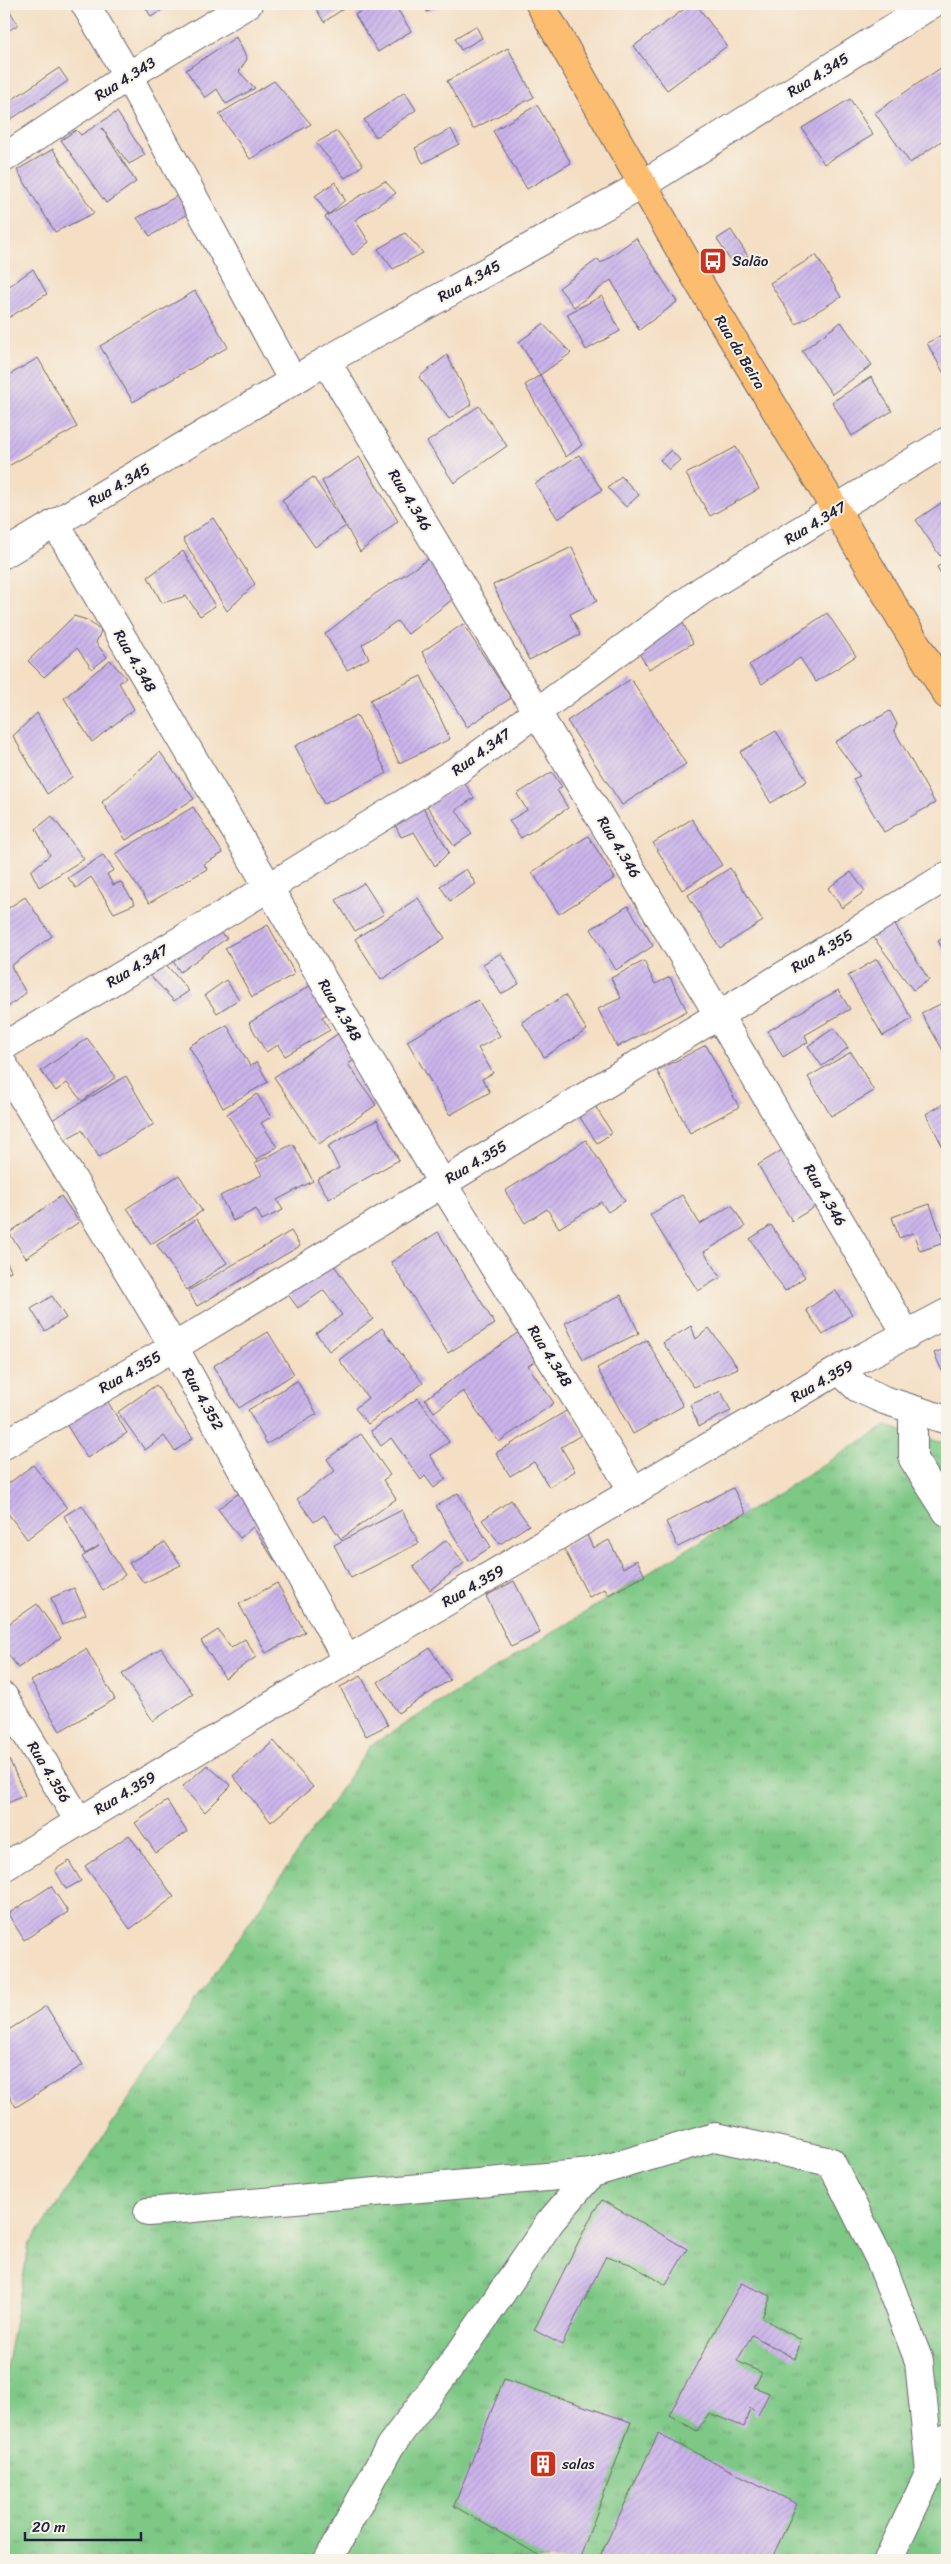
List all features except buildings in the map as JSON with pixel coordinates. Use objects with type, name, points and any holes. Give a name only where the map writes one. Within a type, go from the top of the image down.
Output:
[{"type":"main road","name":"Rua da Beira","points":[[540,4],[692,271],[835,512],[947,695]]},
{"type":"street","points":[[85,4],[128,76],[293,381]]},
{"type":"street","name":"Rua 4.343","points":[[4,158],[128,76],[248,4]]},
{"type":"street","name":"Rua 4.345","points":[[4,554],[326,361],[642,185],[932,4]]},
{"type":"street","name":"Rua 4.346","points":[[326,361],[537,710],[907,1335]]},
{"type":"street","name":"Rua 4.347","points":[[4,1046],[268,888],[458,770],[537,710],[701,592],[835,512],[947,441]]},
{"type":"street","name":"Rua 4.348","points":[[55,523],[442,1183],[634,1492]]},
{"type":"street","name":"Rua 4.355","points":[[4,1444],[174,1347],[947,876]]},
{"type":"street","name":"Rua 4.352","points":[[4,1066],[174,1347],[347,1660]]},
{"type":"street","name":"Rua 4.359","points":[[4,1866],[347,1660],[839,1370],[947,1313]]},
{"type":"street","points":[[839,1370],[858,1388],[913,1410],[947,1420]]},
{"type":"street","points":[[913,1410],[913,1460],[947,1512]]},
{"type":"street","name":"Rua 4.356","points":[[4,1697],[80,1821]]},
{"type":"street","points":[[148,2212],[592,2173],[715,2137],[832,2162],[880,2260],[919,2361],[930,2472]]},
{"type":"street","points":[[328,2560],[390,2446],[461,2352],[550,2222],[592,2173]]},
{"type":"street","points":[[888,2560],[947,2438]]},
{"type":"green space","points":[[886,1426],[947,1444],[947,2560],[4,2560],[4,2379],[29,2245],[371,1745]]},
{"type":"place","name":"Salão","points":[[713,261]]},
{"type":"place","name":"salas","points":[[543,2464]]}]
